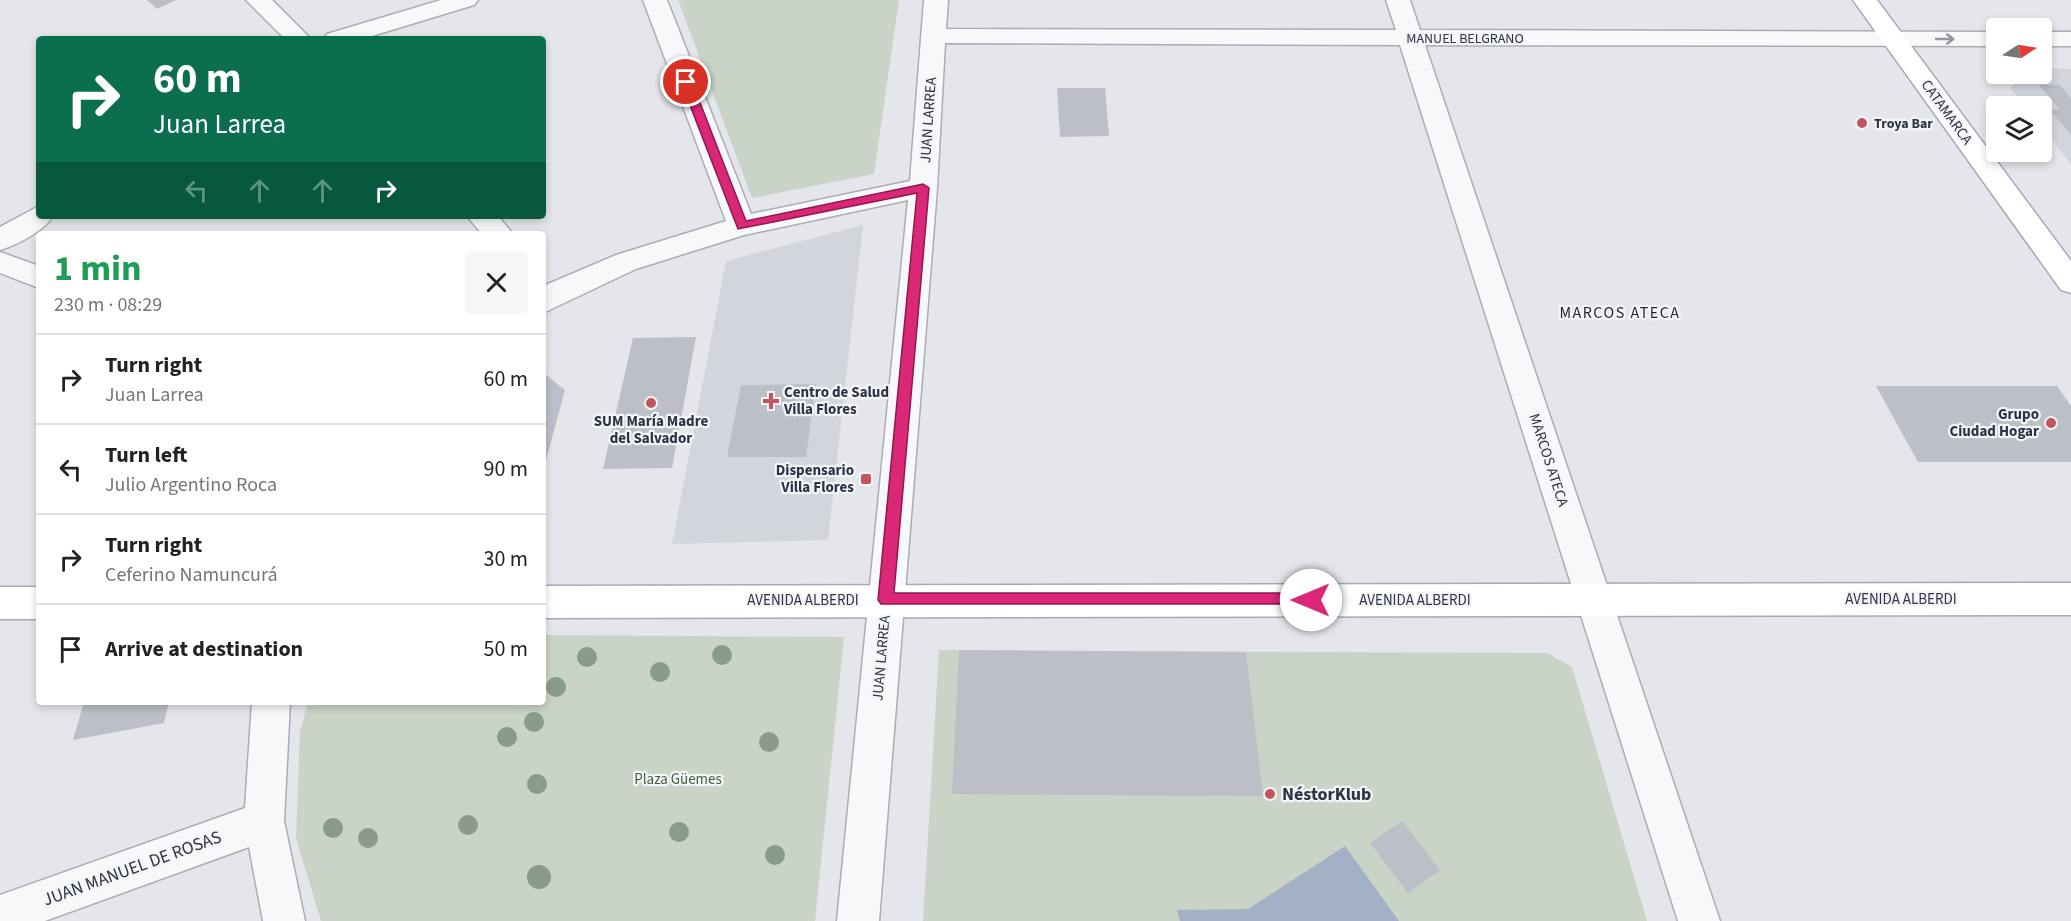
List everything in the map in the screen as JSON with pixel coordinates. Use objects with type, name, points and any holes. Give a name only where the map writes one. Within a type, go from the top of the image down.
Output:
[{"type":"main road","name":"CATAMARCA","points":[[1865,0],[2071,282]]},
{"type":"main road","name":"AVENIDA ALBERDI","points":[[546,602],[2071,599]]},
{"type":"main road","points":[[0,603],[36,603]]},
{"type":"street","points":[[258,0],[296,36]]},
{"type":"street","points":[[346,36],[465,0]]},
{"type":"street","points":[[655,0],[742,226]]},
{"type":"street","name":"JUAN LARREA","points":[[858,921],[923,188],[936,0]]},
{"type":"street","name":"MARCOS ATECA","points":[[1398,0],[1700,921]]},
{"type":"street","name":"MANUEL BELGRANO","points":[[933,36],[1986,39]]},
{"type":"street","points":[[2052,39],[2071,39]]},
{"type":"street","points":[[548,290],[626,262],[742,226],[923,188]]},
{"type":"street","points":[[0,240],[36,218]]},
{"type":"street","points":[[484,219],[496,231]]},
{"type":"street","points":[[0,262],[36,276]]},
{"type":"street","points":[[271,705],[264,821],[284,921]]},
{"type":"street","name":"JUAN MANUEL DE ROSAS","points":[[0,916],[264,821]]},
{"type":"shaded area","points":[[2052,68],[2071,69],[2071,164],[2052,140],[2052,96],[2017,96],[2010,88],[2014,84],[2052,84]]},
{"type":"shaded area","name":"Centro de Salud Villa Flores","points":[[863,225],[828,540],[672,544],[726,261]]},
{"type":"green space","points":[[678,0],[899,0],[874,174],[752,198]]},
{"type":"green space","name":"Plaza Güemes","points":[[546,635],[844,637],[815,921],[321,921],[296,838],[300,732],[307,705],[546,705]]},
{"type":"green space","name":"NéstorKlub","points":[[939,650],[1547,653],[1572,667],[1647,921],[923,921]]},
{"type":"water","points":[[1345,846],[1399,921],[1180,921],[1177,910],[1248,909]]},
{"type":"building","points":[[147,0],[176,0],[157,9]]},
{"type":"building","points":[[2039,85],[2060,85],[2071,98],[2071,135],[2052,112],[2052,110],[2060,110],[2052,100],[2052,96],[2048,96]]},
{"type":"building","points":[[1057,88],[1105,88],[1109,136],[1060,137]]},
{"type":"building","name":"SUM María Madre del Salvador","points":[[696,337],[672,468],[603,469],[633,338]]},
{"type":"building","points":[[546,375],[565,390],[546,460]]},
{"type":"building","points":[[816,384],[806,457],[727,457],[741,385]]},
{"type":"building","points":[[1876,386],[2057,386],[2071,406],[2071,462],[1918,462]]},
{"type":"building","points":[[959,650],[1246,652],[1263,796],[952,794]]},
{"type":"building","points":[[83,705],[168,705],[164,723],[73,740]]},
{"type":"building","points":[[1402,821],[1440,870],[1408,893],[1370,843]]},
{"type":"place","name":"Troya Bar","points":[[1862,123]]},
{"type":"place","name":"Centro de Salud Villa Flores","points":[[771,401]]},
{"type":"place","name":"SUM María Madre del Salvador","points":[[651,403]]},
{"type":"place","name":"Grupo Ciudad Hogar","points":[[2051,423]]},
{"type":"place","name":"Dispensario Villa Flores","points":[[866,479]]},
{"type":"place","name":"NéstorKlub","points":[[1270,794]]},
{"type":"district","name":"MARCOS ATECA","points":[[1620,312]]},
{"type":"route","points":[[686,82],[742,226],[923,188],[886,600],[1311,600]]}]
